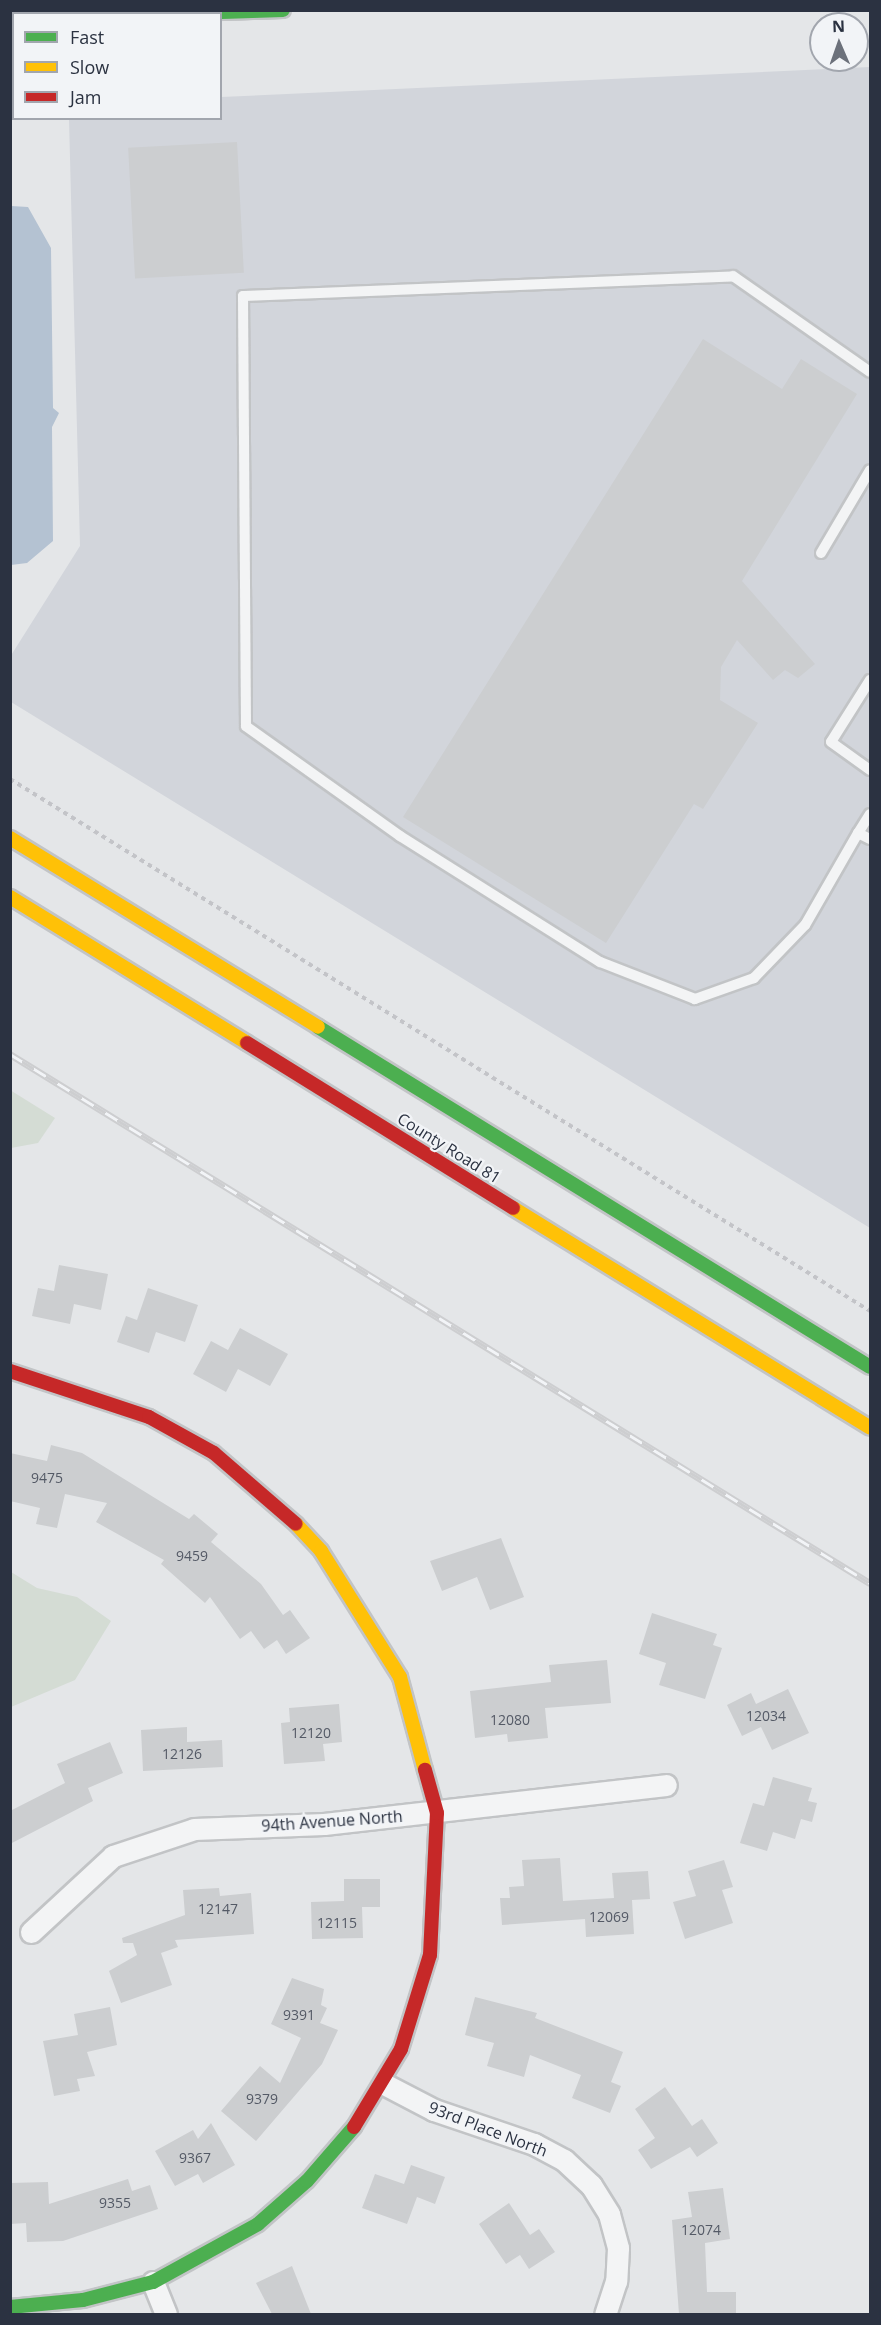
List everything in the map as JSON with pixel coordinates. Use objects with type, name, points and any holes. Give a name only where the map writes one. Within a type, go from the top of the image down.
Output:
[{"type":"main road","points":[[222,12],[283,10]]},
{"type":"main road","name":"County Road 81","points":[[10,838],[870,1367]]},
{"type":"main road","name":"County Road 81","points":[[10,897],[870,1428]]},
{"type":"main road","points":[[10,1371],[149,1417],[214,1453],[272,1498],[321,1551],[400,1677],[437,1813],[437,1897],[430,1955],[384,2084],[307,2181],[258,2224],[153,2282],[83,2300],[10,2307]]},
{"type":"street","name":"94th Avenue North","points":[[30,1932],[113,1856],[152,1839],[194,1829],[437,1813],[666,1785]]},
{"type":"street","name":"93rd Place North","points":[[384,2084],[434,2110],[534,2144],[564,2160],[591,2185],[609,2214],[618,2248],[616,2281],[605,2314]]},
{"type":"street","points":[[153,2282],[166,2314]]},
{"type":"lane","points":[[870,372],[733,276],[243,296],[246,726],[400,836],[600,962],[695,999],[754,978],[805,925],[870,814]]},
{"type":"lane","points":[[821,553],[870,470]]},
{"type":"lane","points":[[870,680],[831,742],[870,770]]},
{"type":"lane","points":[[858,833],[870,839]]},
{"type":"path","points":[[10,778],[870,1311]]},
{"type":"shaded area","points":[[870,67],[870,1228],[11,702],[10,657],[80,546],[69,120],[222,120],[222,97],[809,70],[809,72],[869,72]]},
{"type":"shaded area","points":[[10,1090],[55,1118],[38,1143],[11,1148]]},
{"type":"shaded area","points":[[11,1572],[37,1588],[77,1597],[111,1621],[75,1680],[11,1707]]},
{"type":"water","points":[[11,206],[28,207],[51,248],[53,408],[59,413],[52,427],[53,541],[27,563],[11,565]]},
{"type":"building","points":[[237,142],[244,273],[135,279],[128,148]]},
{"type":"building","points":[[703,339],[782,389],[801,359],[857,394],[742,581],[815,664],[798,678],[785,670],[773,680],[737,640],[721,667],[720,700],[758,723],[703,809],[694,804],[606,943],[403,817]]},
{"type":"building","points":[[59,1265],[108,1274],[101,1310],[74,1304],[70,1324],[32,1316],[38,1288],[54,1291]]},
{"type":"building","points":[[148,1288],[198,1305],[185,1342],[156,1332],[149,1353],[117,1342],[126,1316],[137,1320]]},
{"type":"building","points":[[240,1328],[288,1354],[270,1386],[238,1369],[226,1392],[193,1374],[211,1341],[228,1350]]},
{"type":"building","points":[[51,1445],[82,1453],[189,1519],[194,1514],[218,1534],[211,1542],[261,1584],[283,1615],[290,1610],[310,1638],[286,1654],[277,1640],[264,1649],[251,1631],[240,1639],[210,1597],[205,1603],[161,1564],[164,1560],[96,1522],[107,1503],[65,1494],[57,1528],[36,1524],[40,1508],[10,1501],[10,1453],[47,1461]]},
{"type":"building","points":[[501,1538],[524,1597],[490,1610],[477,1577],[442,1591],[430,1561]]},
{"type":"building","points":[[652,1613],[717,1634],[713,1645],[722,1648],[705,1699],[659,1685],[666,1663],[639,1654]]},
{"type":"building","points":[[607,1660],[611,1703],[545,1708],[548,1738],[508,1742],[507,1734],[475,1738],[470,1691],[551,1682],[549,1665]]},
{"type":"building","points":[[788,1689],[809,1733],[772,1750],[761,1727],[742,1736],[727,1705],[751,1693],[756,1704]]},
{"type":"building","points":[[339,1704],[342,1742],[323,1744],[325,1761],[284,1764],[281,1723],[290,1722],[289,1708]]},
{"type":"building","points":[[187,1727],[187,1742],[222,1740],[223,1767],[143,1771],[141,1730]]},
{"type":"building","points":[[110,1742],[123,1773],[88,1788],[93,1801],[10,1844],[10,1811],[65,1783],[57,1764]]},
{"type":"building","points":[[773,1777],[812,1788],[808,1801],[817,1803],[812,1822],[801,1819],[795,1839],[773,1832],[767,1851],[740,1843],[753,1803],[764,1806]]},
{"type":"building","points":[[560,1858],[563,1901],[614,1898],[612,1873],[648,1871],[650,1899],[632,1900],[634,1934],[586,1937],[585,1919],[502,1925],[500,1898],[510,1898],[509,1887],[524,1886],[522,1860]]},
{"type":"building","points":[[724,1860],[733,1887],[722,1890],[733,1923],[685,1939],[673,1902],[696,1896],[688,1871]]},
{"type":"building","points":[[344,1879],[380,1879],[380,1907],[362,1907],[363,1938],[312,1939],[311,1902],[344,1901]]},
{"type":"building","points":[[219,1888],[220,1896],[251,1893],[254,1934],[175,1940],[178,1947],[161,1953],[172,1985],[121,2003],[109,1971],[137,1955],[133,1943],[123,1943],[122,1938],[185,1915],[183,1890]]},
{"type":"building","points":[[292,1978],[324,1989],[321,2005],[327,2008],[320,2023],[338,2030],[322,2064],[256,2141],[221,2111],[260,2066],[280,2083],[301,2038],[271,2024]]},
{"type":"building","points":[[475,1997],[537,2013],[535,2018],[623,2052],[611,2082],[621,2086],[610,2113],[572,2098],[581,2075],[530,2055],[524,2077],[487,2066],[494,2043],[465,2035]]},
{"type":"building","points":[[110,2007],[117,2045],[87,2052],[95,2076],[77,2079],[80,2091],[54,2096],[43,2041],[78,2035],[74,2014]]},
{"type":"building","points":[[665,2087],[692,2126],[702,2119],[718,2143],[697,2157],[690,2147],[651,2169],[638,2150],[655,2138],[635,2109]]},
{"type":"building","points":[[211,2123],[235,2165],[203,2183],[198,2174],[175,2186],[155,2151],[193,2130],[198,2139]]},
{"type":"building","points":[[411,2165],[445,2177],[435,2204],[417,2197],[407,2224],[362,2208],[375,2174],[404,2184]]},
{"type":"building","points":[[128,2179],[132,2191],[150,2185],[158,2209],[63,2241],[27,2242],[26,2223],[10,2224],[10,2183],[48,2182],[49,2204]]},
{"type":"building","points":[[723,2188],[730,2239],[705,2243],[707,2292],[736,2292],[736,2314],[679,2314],[672,2220],[692,2217],[688,2192]]},
{"type":"building","points":[[509,2203],[530,2235],[539,2229],[555,2252],[529,2269],[520,2255],[506,2264],[479,2224]]},
{"type":"building","points":[[292,2266],[311,2314],[272,2314],[256,2283]]},
{"type":"railway","points":[[10,1054],[870,1583]]},
{"type":"traffic: fast","points":[[222,12],[283,10]]},
{"type":"traffic: fast","points":[[318,1027],[870,1367]]},
{"type":"traffic: fast","points":[[10,2307],[83,2300],[153,2282],[258,2224],[307,2181],[354,2127]]},
{"type":"traffic: slow","points":[[10,838],[318,1027]]},
{"type":"traffic: slow","points":[[10,897],[247,1043]]},
{"type":"traffic: slow","points":[[513,1208],[870,1428]]},
{"type":"traffic: slow","points":[[296,1524],[321,1551],[400,1677],[425,1770]]},
{"type":"traffic: jam","points":[[247,1043],[513,1208]]},
{"type":"traffic: jam","points":[[10,1371],[149,1417],[214,1453],[296,1524]]},
{"type":"traffic: jam","points":[[354,2127],[401,2049],[430,1955],[437,1813],[425,1770]]}]
